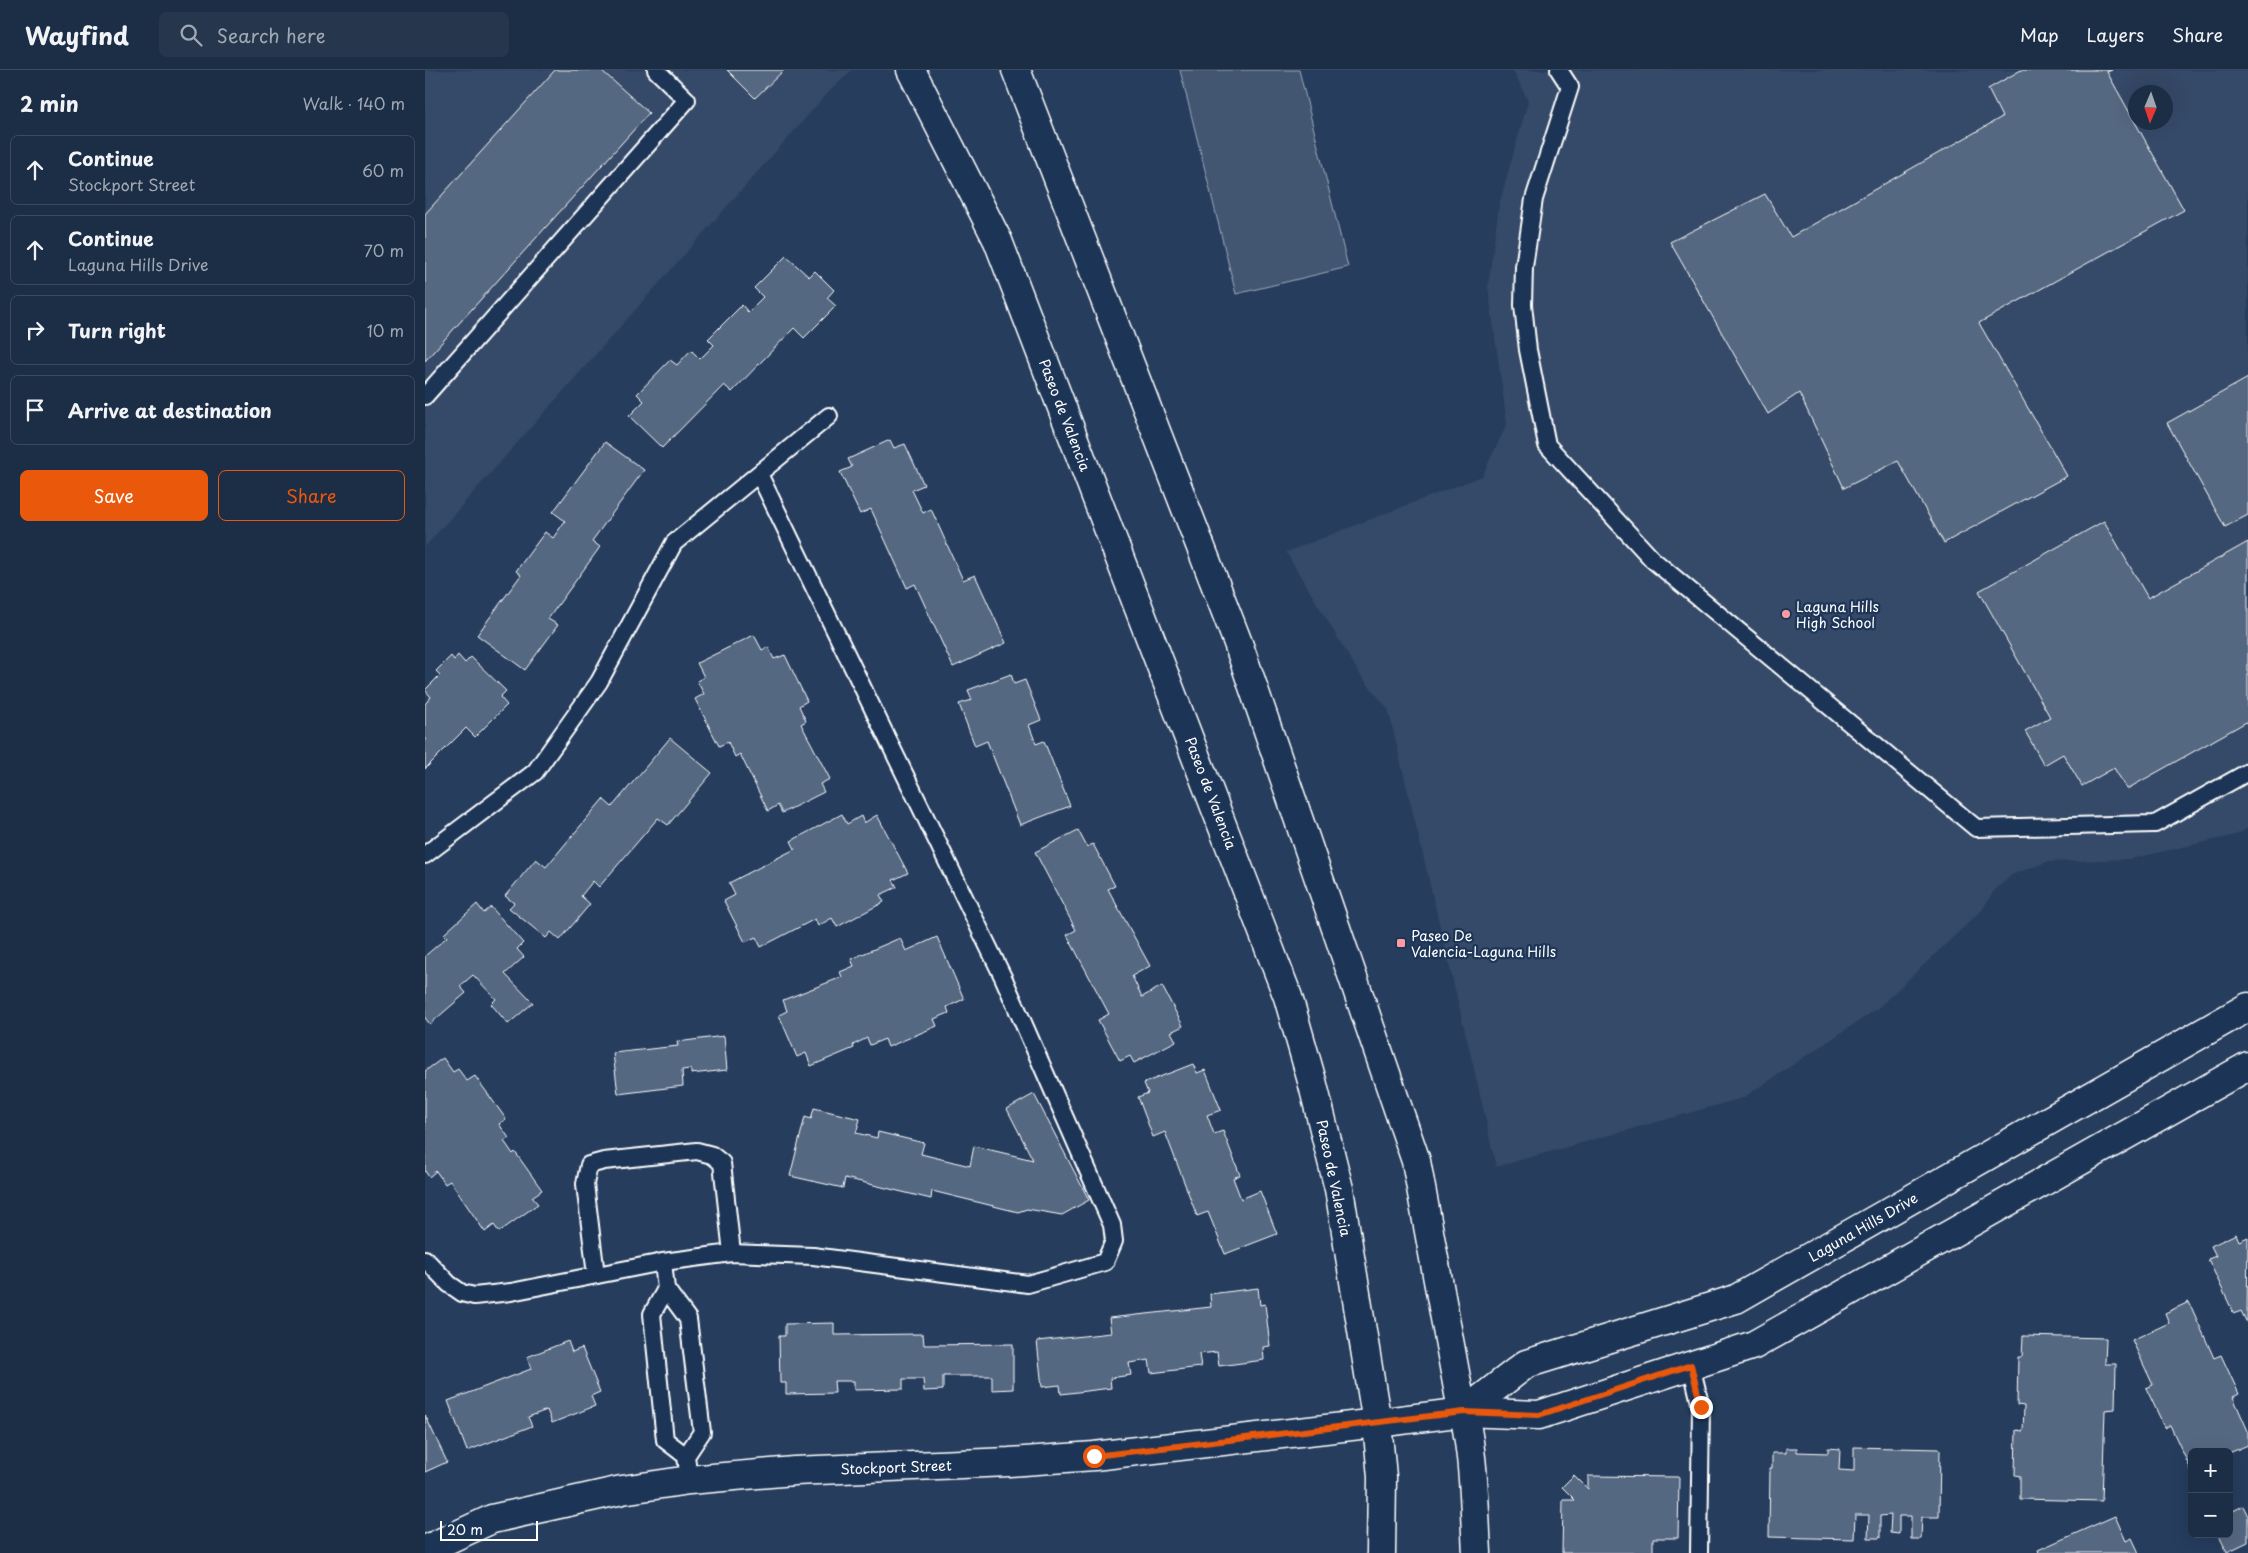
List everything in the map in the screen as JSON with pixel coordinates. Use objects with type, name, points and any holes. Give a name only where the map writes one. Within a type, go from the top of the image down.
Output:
[{"type":"main road","name":"Paseo de Valencia","points":[[911,70],[998,241],[1289,997],[1339,1189],[1377,1423],[1382,1476],[1381,1553]]},
{"type":"main road","points":[[1016,70],[1238,643],[1416,1161],[1459,1394],[1464,1412],[1472,1472],[1477,1553]]},
{"type":"main road","name":"Laguna Hills Drive","points":[[1464,1412],[1527,1364],[1736,1299],[2248,1007]]},
{"type":"main road","points":[[1377,1423],[1464,1412],[1539,1415],[1754,1345],[2248,1066]]},
{"type":"main road","name":"Stockport Street","points":[[425,1550],[492,1519],[623,1490],[688,1468],[794,1471],[1009,1462],[1094,1456],[1377,1423]]},
{"type":"lane","points":[[425,396],[687,100],[656,70]]},
{"type":"lane","points":[[1559,70],[1570,87],[1534,199],[1523,267],[1523,305],[1528,350],[1547,445],[1653,560],[1976,828],[2155,824],[2248,772]]},
{"type":"lane","points":[[425,855],[535,772],[599,682],[674,543],[829,416]]},
{"type":"lane","points":[[425,1259],[449,1284],[462,1293],[475,1296],[511,1292],[663,1262],[732,1253],[813,1256],[1028,1284],[1105,1262],[1114,1241],[1112,1225],[1003,977],[759,474]]},
{"type":"lane","points":[[596,1274],[585,1184],[589,1165],[603,1162],[697,1151],[712,1155],[722,1163],[732,1253]]},
{"type":"lane","points":[[663,1262],[666,1289],[688,1320],[702,1432],[688,1468],[665,1440],[652,1314],[666,1289]]},
{"type":"lane","points":[[1691,1365],[1701,1407],[1699,1553]]},
{"type":"shaded area","points":[[425,70],[852,70],[826,95],[425,547]]},
{"type":"shaded area","points":[[1180,70],[1299,70],[1348,267],[1236,294]]},
{"type":"shaded area","name":"Laguna Hills High School","points":[[1513,70],[2248,70],[2248,828],[2236,835],[2131,859],[2047,862],[2012,875],[1994,891],[1982,910],[1877,1009],[1743,1098],[1496,1167],[1388,709],[1360,675],[1286,552],[1482,476],[1507,424],[1488,286],[1499,205],[1528,101]]},
{"type":"building","points":[[555,70],[601,70],[649,113],[425,361],[425,214]]},
{"type":"building","points":[[727,70],[784,70],[755,98]]},
{"type":"building","points":[[2021,70],[2112,70],[2107,72],[2128,110],[2128,130],[2139,130],[2184,210],[1979,323],[2067,476],[1944,543],[1898,461],[1844,488],[1799,393],[1768,414],[1670,242],[1765,194],[1791,237],[2002,117],[1988,89]]},
{"type":"building","points":[[786,256],[809,277],[815,271],[834,290],[827,298],[836,306],[804,338],[794,328],[732,392],[724,385],[662,448],[629,416],[644,401],[637,394],[670,360],[677,365],[691,350],[700,359],[714,345],[708,339],[742,305],[748,312],[763,297],[754,288]]},
{"type":"building","points":[[2248,378],[2248,515],[2225,527],[2167,423]]},
{"type":"building","points":[[890,440],[894,448],[905,444],[924,485],[912,490],[923,513],[931,509],[963,580],[975,575],[1006,643],[953,667],[915,584],[907,588],[871,509],[860,514],[840,472],[852,467],[848,459]]},
{"type":"building","points":[[605,442],[644,470],[592,541],[600,547],[548,619],[558,625],[525,670],[477,635],[521,575],[516,571],[545,532],[553,538],[565,521],[553,512]]},
{"type":"building","points":[[2104,521],[2148,598],[2248,542],[2248,721],[2127,789],[2114,768],[2082,786],[2063,754],[2044,765],[2025,731],[2050,717],[1979,591]]},
{"type":"building","points":[[754,635],[762,650],[768,647],[774,659],[785,655],[807,701],[799,706],[806,721],[801,724],[830,779],[820,784],[824,792],[782,813],[778,805],[768,811],[740,754],[735,757],[728,742],[719,746],[695,699],[704,694],[697,681],[704,677],[697,663]]},
{"type":"building","points":[[458,655],[465,663],[471,657],[506,691],[500,697],[507,705],[475,737],[466,728],[425,769],[425,704],[431,697],[425,690],[440,675],[436,671],[451,656],[454,660]]},
{"type":"building","points":[[1011,674],[1014,684],[1025,680],[1041,720],[1029,725],[1036,744],[1044,741],[1070,806],[1020,825],[987,741],[975,746],[959,704],[972,700],[968,690]]},
{"type":"building","points":[[670,738],[712,773],[668,825],[658,818],[599,887],[593,881],[581,896],[590,904],[560,940],[551,932],[546,938],[509,908],[514,903],[505,896],[536,859],[546,867],[603,799],[612,807]]},
{"type":"building","points":[[842,814],[847,824],[861,816],[864,823],[877,815],[908,873],[893,880],[897,887],[880,895],[884,902],[837,927],[832,918],[818,926],[815,919],[761,947],[756,937],[745,942],[724,901],[735,895],[729,883],[795,849],[791,841]]},
{"type":"building","points":[[1078,830],[1087,847],[1093,844],[1115,886],[1108,889],[1150,966],[1132,976],[1142,997],[1162,986],[1183,1026],[1171,1032],[1176,1041],[1134,1063],[1130,1056],[1120,1061],[1098,1020],[1109,1014],[1067,935],[1076,930],[1035,852]]},
{"type":"building","points":[[477,904],[484,913],[491,907],[523,943],[517,949],[524,957],[505,974],[533,1003],[508,1024],[491,1004],[496,999],[473,975],[460,986],[466,993],[430,1024],[425,1018],[425,956],[447,937],[444,934]]},
{"type":"building","points":[[937,937],[964,999],[947,1007],[949,1013],[934,1019],[937,1026],[888,1047],[885,1039],[870,1045],[867,1038],[853,1045],[854,1048],[811,1066],[806,1053],[797,1057],[779,1015],[787,1011],[783,1000],[842,977],[840,972],[854,966],[851,959],[900,938],[906,951]]},
{"type":"building","points":[[724,1036],[727,1070],[691,1074],[691,1069],[682,1070],[683,1086],[618,1094],[613,1053],[678,1046],[677,1042]]},
{"type":"building","points":[[443,1058],[453,1072],[458,1069],[467,1081],[475,1076],[506,1119],[499,1124],[509,1138],[504,1141],[513,1154],[515,1152],[542,1190],[532,1197],[538,1204],[499,1232],[494,1225],[485,1232],[450,1181],[445,1184],[436,1171],[429,1177],[425,1171],[425,1071]]},
{"type":"building","points":[[1193,1064],[1197,1073],[1205,1070],[1221,1110],[1207,1115],[1214,1134],[1223,1131],[1240,1175],[1233,1178],[1241,1199],[1260,1191],[1277,1234],[1225,1254],[1208,1212],[1197,1216],[1165,1132],[1153,1137],[1138,1097],[1148,1093],[1144,1083]]},
{"type":"building","points":[[1034,1094],[1089,1200],[1062,1215],[1027,1209],[1018,1212],[932,1191],[931,1199],[845,1178],[843,1188],[790,1176],[805,1117],[811,1119],[814,1108],[860,1119],[856,1133],[877,1138],[878,1132],[924,1143],[921,1154],[970,1166],[974,1146],[1033,1160],[1007,1109]]},
{"type":"building","points":[[2236,1234],[2239,1241],[2248,1237],[2247,1323],[2241,1311],[2234,1314],[2208,1259],[2216,1256],[2211,1246]]},
{"type":"building","points":[[1258,1288],[1260,1305],[1265,1304],[1270,1346],[1263,1347],[1264,1360],[1219,1366],[1217,1352],[1199,1354],[1201,1367],[1151,1373],[1149,1360],[1129,1363],[1131,1375],[1110,1378],[1111,1388],[1061,1394],[1060,1385],[1042,1387],[1037,1341],[1111,1333],[1109,1318],[1211,1307],[1210,1294]]},
{"type":"building","points":[[2189,1302],[2214,1358],[2221,1355],[2239,1394],[2233,1397],[2248,1431],[2248,1445],[2233,1451],[2233,1448],[2188,1448],[2188,1463],[2170,1425],[2165,1428],[2146,1388],[2153,1385],[2132,1340],[2169,1323],[2165,1313]]},
{"type":"building","points":[[834,1323],[834,1335],[923,1334],[924,1345],[1013,1344],[1013,1389],[992,1390],[992,1376],[943,1376],[943,1390],[924,1391],[923,1379],[903,1379],[903,1389],[854,1390],[854,1381],[834,1381],[835,1393],[786,1394],[786,1383],[780,1383],[779,1336],[785,1336],[785,1324]]},
{"type":"building","points":[[2023,1336],[2106,1338],[2105,1364],[2116,1364],[2115,1409],[2105,1410],[2102,1501],[2020,1499],[2020,1476],[2015,1475],[2016,1430],[2023,1431],[2024,1406],[2017,1405],[2018,1357],[2022,1357]]},
{"type":"building","points":[[568,1341],[572,1352],[582,1348],[600,1392],[591,1396],[595,1406],[552,1423],[547,1410],[528,1417],[532,1426],[467,1451],[448,1401],[531,1369],[527,1357]]},
{"type":"building","points":[[425,1415],[447,1462],[425,1472]]},
{"type":"building","points":[[1854,1447],[1940,1449],[1939,1517],[1922,1517],[1921,1539],[1911,1539],[1911,1516],[1899,1516],[1899,1534],[1890,1533],[1891,1515],[1880,1516],[1880,1538],[1868,1538],[1869,1515],[1855,1515],[1854,1539],[1769,1537],[1772,1453],[1786,1453],[1786,1448],[1797,1448],[1797,1452],[1828,1453],[1828,1448],[1840,1449],[1839,1470],[1854,1471]]},
{"type":"building","points":[[1574,1475],[1588,1489],[1588,1476],[1679,1477],[1678,1538],[1653,1538],[1653,1553],[1562,1553],[1563,1500],[1575,1500],[1562,1487]]},
{"type":"building","points":[[2243,1506],[2248,1516],[2248,1542],[2227,1552],[2220,1538],[2233,1538],[2233,1511]]},
{"type":"building","points":[[2115,1516],[2126,1541],[2132,1538],[2139,1553],[2039,1553],[2038,1550]]},
{"type":"place","name":"Laguna Hills High School","points":[[1786,614]]},
{"type":"place","name":"Paseo De Valencia-Laguna Hills","points":[[1401,943]]},
{"type":"route","points":[[1094,1456],[1195,1446],[1323,1428],[1464,1412],[1539,1415],[1691,1365],[1701,1407]]}]
